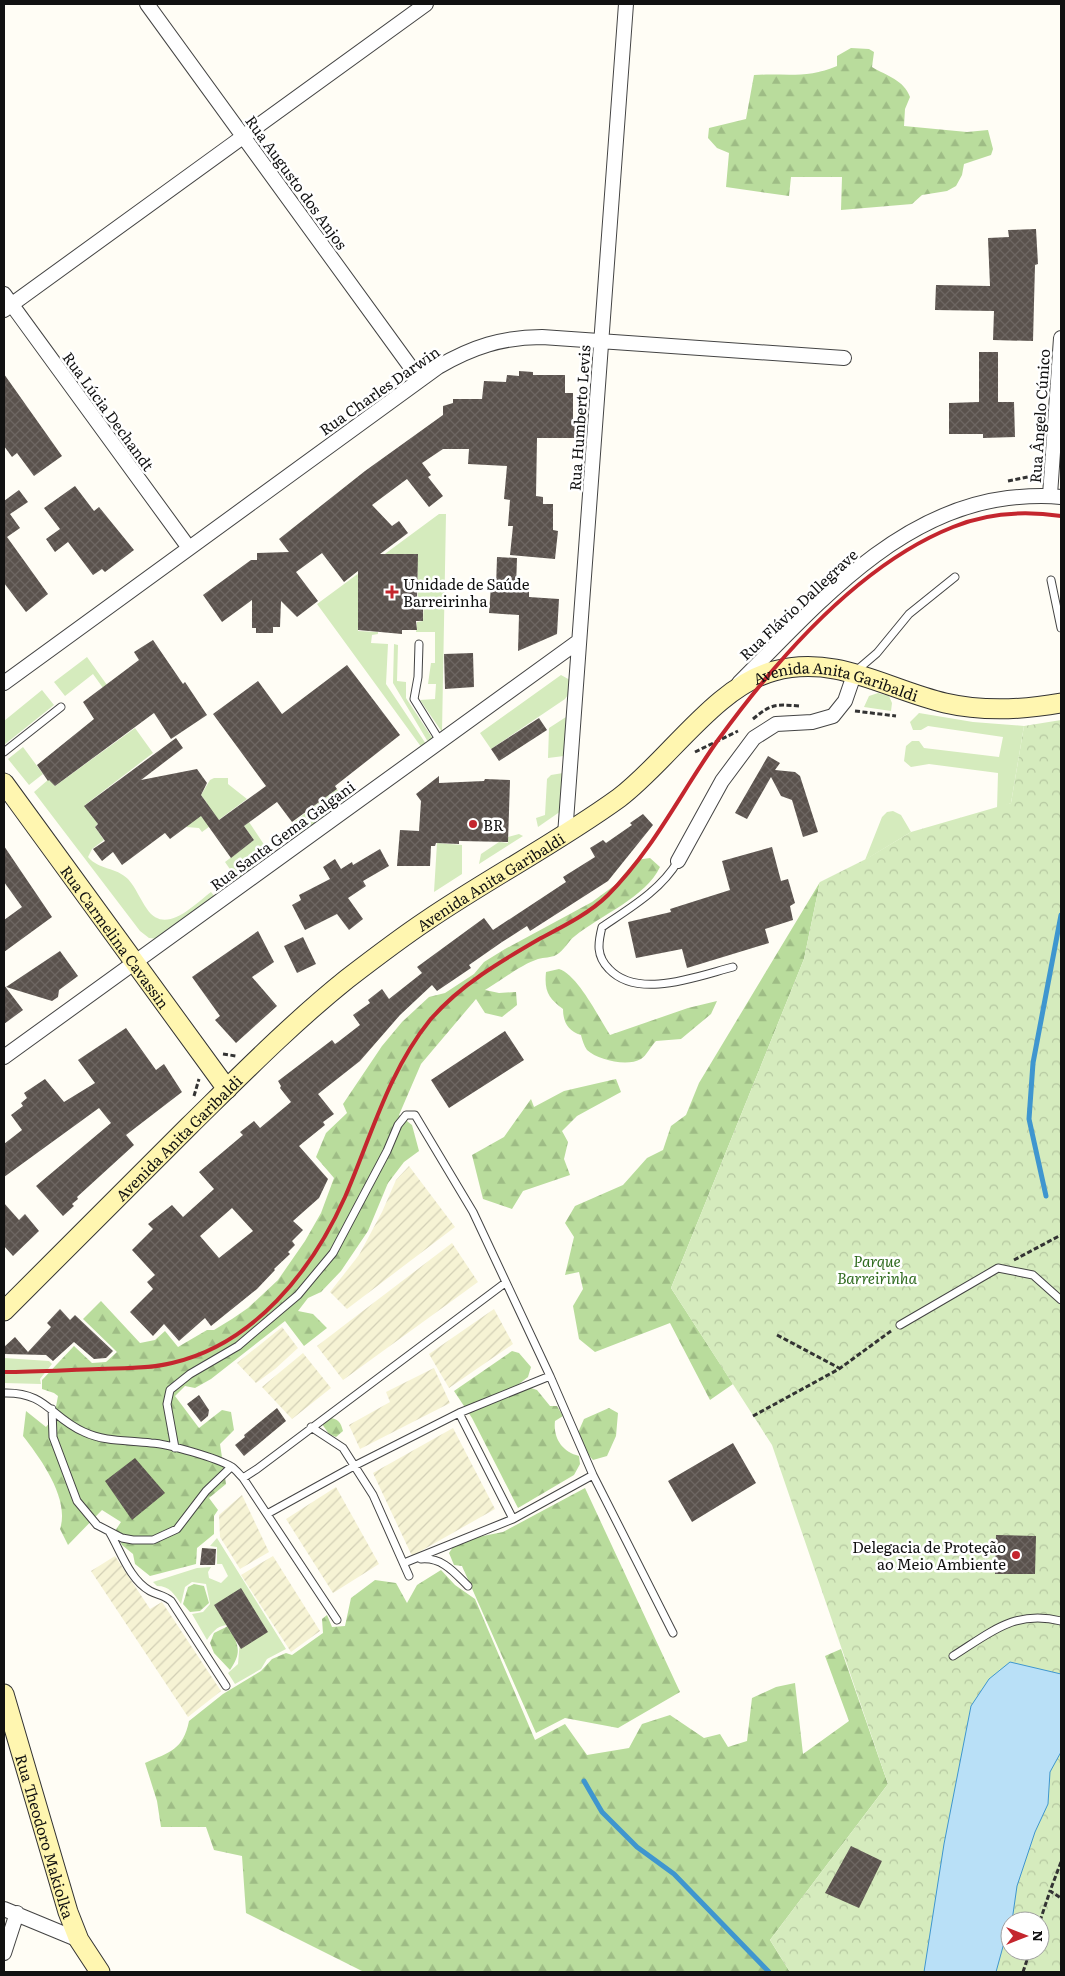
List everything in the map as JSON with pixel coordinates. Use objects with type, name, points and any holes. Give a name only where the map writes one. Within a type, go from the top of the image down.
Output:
[{"type":"main road","name":"Avenida Anita Garibaldi","points":[[4,1309],[227,1089],[314,1007],[382,952],[428,920],[565,835],[643,778],[729,692],[771,671],[790,667],[823,666],[855,672],[931,699],[963,706],[1005,710],[1061,703]]},
{"type":"main road","name":"Rua Carmelina Cavassin","points":[[4,784],[227,1089]]},
{"type":"main road","name":"Rua Theodoro Makiolka","points":[[4,1694],[59,1883],[79,1940],[100,1972]]},
{"type":"street","name":"Rua Augusto dos Anjos","points":[[147,4],[420,380]]},
{"type":"street","points":[[6,303],[244,136],[426,4]]},
{"type":"street","name":"Rua Humberto Levis","points":[[565,835],[626,4]]},
{"type":"street","name":"Rua Lúcia Dechandt","points":[[6,303],[189,548]]},
{"type":"street","name":"Rua Charles Darwin","points":[[4,683],[420,380],[457,356],[499,340],[535,337],[844,358]]},
{"type":"street","name":"Rua Ângelo Cúnico","points":[[1055,496],[1061,338]]},
{"type":"street","name":"Rua Flávio Dallegrave","points":[[729,692],[843,581],[869,559],[900,538],[933,520],[991,500],[1055,496]]},
{"type":"street","name":"Rua Santa Gema Galgani","points":[[4,1057],[579,641]]},
{"type":"street","points":[[678,861],[731,766],[754,738],[776,724],[822,720],[833,716],[845,701],[855,672]]},
{"type":"street","points":[[4,1953],[10,1911],[79,1940]]},
{"type":"lane","points":[[855,672],[877,653],[909,614],[955,577]]},
{"type":"lane","points":[[1051,580],[1061,628]]},
{"type":"lane","points":[[419,644],[418,677],[414,699],[440,741]]},
{"type":"lane","points":[[4,752],[61,707]]},
{"type":"lane","points":[[678,861],[669,876],[602,927],[598,944],[602,962],[615,975],[635,984],[667,984],[733,967]]},
{"type":"lane","points":[[175,1448],[167,1404],[170,1390],[190,1374],[238,1346],[298,1295],[333,1252],[388,1151],[398,1125],[406,1114],[415,1115],[468,1204],[550,1376],[593,1475],[673,1633]]},
{"type":"lane","points":[[900,1325],[998,1268],[1033,1275],[1061,1300]]},
{"type":"lane","points":[[243,1478],[505,1283]]},
{"type":"lane","points":[[267,1514],[354,1466],[459,1413],[550,1376]]},
{"type":"lane","points":[[4,1393],[20,1393],[36,1397],[71,1426],[100,1437],[154,1443],[231,1467],[243,1478],[337,1620]]},
{"type":"lane","points":[[52,1410],[53,1437],[74,1495],[87,1516],[110,1533],[134,1540],[153,1540],[178,1529],[206,1491],[231,1467]]},
{"type":"lane","points":[[459,1413],[513,1519]]},
{"type":"lane","points":[[311,1427],[343,1448],[373,1495],[410,1576]]},
{"type":"lane","points":[[416,1560],[441,1547],[513,1519],[593,1475]]},
{"type":"lane","points":[[110,1533],[136,1578],[150,1591],[166,1596],[171,1601],[226,1686]]},
{"type":"lane","points":[[404,1563],[431,1558],[445,1564],[468,1586]]},
{"type":"lane","points":[[953,1656],[1001,1625],[1022,1619],[1045,1617],[1061,1621]]},
{"type":"path","points":[[1002,483],[1028,476]]},
{"type":"path","points":[[855,711],[896,716]]},
{"type":"path","points":[[223,1054],[233,1057],[244,1054]]},
{"type":"path","points":[[998,1268],[1061,1234]]},
{"type":"path","points":[[753,1416],[839,1369],[900,1325]]},
{"type":"path","points":[[777,1335],[839,1369]]},
{"type":"path","points":[[1043,1911],[1061,1862]]},
{"type":"path","points":[[1050,1891],[1061,1898]]},
{"type":"shaded area","points":[[409,1166],[455,1227],[347,1309],[330,1292],[359,1255],[382,1212],[396,1180]]},
{"type":"shaded area","points":[[452,1243],[478,1282],[343,1380],[317,1346]]},
{"type":"shaded area","points":[[494,1309],[513,1344],[449,1388],[429,1354]]},
{"type":"shaded area","points":[[282,1327],[298,1348],[256,1383],[237,1363]]},
{"type":"shaded area","points":[[303,1353],[331,1388],[292,1419],[262,1387]]},
{"type":"shaded area","points":[[434,1368],[450,1403],[360,1449],[349,1425],[390,1402],[386,1392]]},
{"type":"shaded area","points":[[453,1428],[495,1509],[412,1556],[373,1473]]},
{"type":"shaded area","points":[[336,1487],[379,1564],[333,1593],[286,1519]]},
{"type":"shaded area","points":[[242,1495],[269,1552],[240,1569],[220,1537],[219,1515]]},
{"type":"shaded area","points":[[115,1556],[150,1609],[162,1602],[221,1691],[188,1717],[91,1571]]},
{"type":"shaded area","points":[[273,1556],[320,1631],[291,1652],[241,1575]]},
{"type":"green space","points":[[851,48],[869,49],[874,52],[872,67],[904,86],[910,97],[905,109],[904,126],[967,132],[988,130],[993,149],[991,155],[964,164],[962,175],[956,186],[947,191],[922,195],[912,204],[841,210],[842,177],[791,177],[789,196],[726,187],[729,153],[717,148],[708,138],[709,128],[746,119],[754,75],[816,73],[837,66],[837,56]]},
{"type":"green space","points":[[439,514],[446,514],[442,732],[420,700],[435,699],[436,684],[428,684],[431,663],[435,663],[435,632],[416,632],[417,622],[423,621],[424,599],[418,599],[417,554],[388,554],[358,599],[358,631],[378,632],[378,634],[372,635],[371,643],[388,644],[386,684],[426,744],[422,748],[317,604]]},
{"type":"green space","points":[[394,644],[398,645],[397,681],[406,682],[406,698],[433,739],[428,742],[393,683]]},
{"type":"green space","points":[[87,657],[107,685],[103,688],[93,674],[65,696],[54,682]]},
{"type":"green space","points":[[561,675],[570,680],[570,692],[565,699],[491,749],[480,733]]},
{"type":"green space","points":[[42,690],[54,705],[4,745],[4,721]]},
{"type":"green space","points":[[878,693],[889,696],[892,703],[891,711],[864,707],[869,696]]},
{"type":"green space","points":[[919,713],[973,722],[1024,726],[1011,803],[997,809],[998,773],[929,764],[911,767],[904,761],[906,746],[912,741],[919,741],[924,748],[999,757],[1003,737],[928,726],[921,730],[913,730],[910,722]]},
{"type":"green space","points":[[566,717],[564,756],[548,758],[549,728]]},
{"type":"green space","name":"Parque Barreirinha","points":[[1061,720],[1061,1972],[790,1972],[770,1940],[888,1784],[772,1445],[671,1288],[804,959],[820,882],[866,859],[911,832],[1011,803],[1024,726]]},
{"type":"green space","points":[[135,728],[153,753],[85,805],[98,823],[95,827],[104,840],[92,849],[88,857],[97,864],[118,872],[128,879],[147,909],[154,917],[162,920],[179,916],[211,892],[216,898],[160,939],[149,938],[140,931],[34,792],[49,779],[55,786]]},
{"type":"green space","points":[[23,747],[43,774],[29,785],[8,759]]},
{"type":"green space","points":[[563,773],[561,811],[538,827],[536,818],[545,815],[547,779],[551,775]]},
{"type":"green space","points":[[214,778],[228,778],[228,784],[247,799],[202,832],[199,828],[186,827],[207,803],[201,795],[210,780]]},
{"type":"green space","points":[[337,789],[349,804],[298,842],[287,827]]},
{"type":"green space","points":[[893,811],[901,815],[911,832],[865,860],[882,817],[887,812]]},
{"type":"green space","points":[[249,822],[271,855],[227,896],[218,888],[234,875],[225,862],[254,840],[244,826]]},
{"type":"green space","points":[[519,834],[523,836],[479,864],[481,854],[499,842],[508,843],[508,837]]},
{"type":"green space","points":[[437,843],[462,845],[462,874],[434,892]]},
{"type":"green space","points":[[650,858],[660,867],[653,878],[634,896],[575,936],[559,953],[552,957],[540,958],[531,962],[485,990],[499,993],[516,992],[517,1005],[502,1017],[485,1013],[476,999],[421,1064],[399,1115],[412,1125],[419,1151],[404,1162],[388,1183],[368,1231],[341,1271],[321,1292],[308,1298],[298,1311],[313,1314],[327,1328],[304,1346],[285,1321],[211,1379],[195,1388],[185,1386],[175,1396],[199,1428],[222,1410],[231,1412],[234,1430],[220,1444],[226,1484],[209,1498],[218,1510],[214,1516],[214,1534],[197,1548],[196,1564],[150,1576],[135,1564],[133,1554],[122,1545],[115,1531],[121,1522],[102,1510],[68,1545],[60,1529],[62,1517],[57,1492],[38,1456],[23,1436],[26,1411],[46,1427],[54,1417],[58,1396],[42,1389],[42,1380],[74,1346],[92,1363],[106,1362],[117,1352],[83,1319],[101,1301],[140,1343],[155,1340],[165,1331],[178,1347],[207,1330],[214,1330],[248,1308],[278,1280],[305,1241],[321,1213],[334,1178],[316,1157],[326,1133],[347,1113],[343,1104],[382,1046],[402,1022],[429,997],[445,993],[474,974],[484,962],[592,902],[615,885],[636,860]]},
{"type":"green space","points":[[820,882],[804,959],[671,1288],[733,1384],[710,1400],[670,1323],[595,1352],[579,1339],[573,1306],[583,1289],[579,1272],[565,1275],[574,1237],[565,1223],[575,1206],[623,1185],[647,1158],[663,1150],[671,1126],[686,1115],[699,1083]]},
{"type":"green space","points":[[559,969],[573,979],[581,988],[610,1035],[688,1008],[717,1001],[711,1014],[681,1039],[656,1041],[643,1058],[635,1061],[613,1061],[598,1057],[587,1050],[581,1035],[567,1025],[563,1009],[548,994],[546,972]]},
{"type":"green space","points":[[616,1079],[621,1092],[577,1116],[562,1131],[568,1142],[564,1159],[570,1175],[523,1191],[512,1209],[483,1199],[472,1155],[504,1137],[531,1099],[534,1107],[564,1091]]},
{"type":"green space","points":[[512,1351],[519,1353],[531,1367],[528,1377],[519,1384],[537,1390],[550,1406],[557,1406],[563,1416],[555,1421],[557,1438],[563,1448],[579,1456],[580,1464],[574,1475],[518,1508],[472,1418],[454,1391]]},
{"type":"green space","points":[[4,1358],[49,1361],[52,1364],[40,1379],[41,1384],[4,1383]]},
{"type":"green space","points":[[609,1408],[618,1413],[616,1436],[607,1456],[593,1460],[586,1452],[577,1435],[584,1419]]},
{"type":"green space","points":[[329,1418],[337,1420],[342,1428],[343,1431],[336,1437],[329,1434],[322,1424]]},
{"type":"green space","points":[[585,1488],[680,1692],[618,1728],[565,1718],[536,1733],[462,1566],[454,1565],[449,1553],[455,1544],[463,1540],[503,1532]]},
{"type":"green space","points":[[217,1538],[286,1649],[267,1659],[261,1669],[235,1684],[228,1673],[238,1664],[241,1628],[230,1625],[222,1626],[214,1631],[207,1640],[192,1614],[203,1612],[210,1604],[206,1584],[192,1582],[185,1587],[181,1604],[171,1591],[165,1587],[157,1586],[153,1582],[197,1568],[211,1567],[208,1572],[209,1578],[221,1583],[228,1576],[222,1564],[217,1564],[217,1547],[210,1546]]},
{"type":"green space","points":[[441,1570],[455,1585],[475,1599],[535,1740],[565,1724],[587,1755],[629,1748],[642,1724],[670,1715],[704,1738],[720,1734],[728,1747],[747,1741],[752,1698],[776,1687],[795,1683],[803,1754],[849,1721],[825,1656],[841,1649],[888,1784],[770,1940],[790,1972],[364,1972],[246,1913],[242,1856],[214,1850],[206,1827],[161,1827],[157,1801],[145,1763],[174,1749],[183,1738],[189,1721],[223,1694],[261,1671],[272,1659],[286,1653],[292,1655],[323,1633],[322,1619],[327,1615],[332,1627],[345,1626],[351,1598],[375,1580],[396,1583],[407,1603],[417,1585]]},
{"type":"green space","points":[[194,1584],[204,1586],[209,1603],[200,1611],[190,1612],[183,1604],[188,1587]]},
{"type":"green space","points":[[228,1626],[238,1648],[237,1658],[230,1670],[214,1653],[210,1643],[214,1633]]},
{"type":"water","points":[[1010,1662],[1061,1674],[1061,1752],[1050,1772],[1048,1804],[1035,1832],[1017,1886],[1013,1911],[1000,1911],[1000,1957],[996,1972],[924,1972],[944,1844],[971,1706],[989,1679]]},
{"type":"building","points":[[1036,229],[1038,264],[1035,265],[1033,341],[993,340],[994,311],[935,310],[936,285],[990,286],[988,238],[1009,237],[1008,230]]},
{"type":"building","points":[[979,352],[998,352],[998,402],[1014,402],[1015,437],[983,438],[983,434],[949,434],[949,403],[979,402]]},
{"type":"building","points":[[519,371],[533,372],[533,375],[565,375],[565,393],[573,393],[573,420],[577,420],[577,438],[537,438],[536,496],[543,497],[543,504],[553,504],[553,530],[558,531],[555,559],[510,555],[513,526],[508,526],[510,500],[504,499],[507,466],[468,464],[469,449],[443,449],[422,463],[431,475],[428,477],[443,496],[429,507],[407,479],[372,505],[392,526],[399,521],[408,533],[380,554],[418,554],[417,599],[423,599],[423,621],[416,621],[417,630],[402,630],[402,634],[358,630],[358,571],[344,582],[322,553],[296,572],[318,601],[297,617],[281,601],[280,627],[273,627],[273,633],[256,633],[256,628],[252,628],[252,600],[222,622],[203,595],[251,560],[257,560],[257,553],[289,552],[279,539],[365,471],[443,415],[443,406],[453,403],[453,399],[482,399],[484,381],[506,382],[507,375],[519,376]]},
{"type":"building","points":[[4,374],[62,456],[34,476],[17,453],[12,457],[4,446]]},
{"type":"building","points":[[75,486],[94,511],[99,507],[134,550],[105,572],[102,569],[93,575],[68,542],[55,552],[46,539],[60,529],[44,508]]},
{"type":"building","points":[[19,490],[28,502],[10,514],[20,528],[7,537],[48,594],[26,612],[4,583],[4,501]]},
{"type":"building","points":[[497,557],[517,558],[516,588],[529,589],[529,597],[559,599],[557,634],[518,651],[519,615],[489,613],[491,586],[496,587]]},
{"type":"building","points":[[153,640],[207,715],[171,739],[154,713],[55,786],[48,781],[37,765],[94,719],[83,702],[139,660],[134,652]]},
{"type":"building","points":[[473,653],[474,687],[445,689],[444,654]]},
{"type":"building","points":[[347,665],[400,735],[335,786],[337,789],[292,822],[277,802],[244,826],[254,840],[231,858],[201,816],[170,839],[165,833],[122,865],[113,852],[102,861],[93,849],[105,841],[95,827],[98,824],[84,806],[176,738],[183,748],[141,780],[197,769],[207,783],[201,795],[219,820],[266,786],[213,714],[258,681],[282,714]]},
{"type":"building","points":[[539,718],[547,730],[499,761],[491,749]]},
{"type":"building","points":[[768,756],[780,763],[775,770],[795,772],[800,776],[818,832],[803,837],[792,800],[781,796],[771,777],[747,819],[735,813]]},
{"type":"building","points":[[439,776],[439,783],[484,781],[485,779],[510,780],[508,842],[459,841],[459,844],[436,843],[435,846],[431,846],[430,866],[397,866],[400,830],[419,831],[421,801],[416,794]]},
{"type":"building","points":[[643,814],[653,825],[608,881],[530,931],[527,926],[502,942],[469,965],[471,968],[437,991],[432,985],[400,1015],[360,1061],[318,1094],[334,1114],[323,1122],[325,1125],[299,1146],[328,1179],[319,1198],[293,1221],[303,1230],[292,1241],[295,1245],[288,1252],[290,1254],[257,1289],[211,1326],[205,1318],[179,1341],[164,1324],[153,1336],[130,1312],[153,1289],[147,1282],[155,1275],[132,1250],[153,1229],[148,1224],[172,1205],[183,1217],[214,1189],[199,1172],[243,1135],[240,1132],[254,1121],[260,1128],[291,1102],[280,1088],[281,1086],[278,1081],[332,1040],[335,1044],[360,1025],[353,1015],[370,1003],[368,1000],[382,989],[389,999],[422,973],[417,967],[484,918],[493,930],[566,882],[563,877],[595,857],[590,848],[603,840],[606,843],[632,825],[630,823]],"holes":[[[232,1208],[253,1231],[219,1258],[200,1236]]]},
{"type":"building","points":[[4,846],[52,917],[4,952],[4,920],[22,907],[4,882]]},
{"type":"building","points":[[772,847],[781,881],[788,879],[795,903],[790,906],[793,920],[765,929],[769,943],[687,968],[682,949],[636,958],[628,922],[671,912],[670,909],[730,890],[722,861]]},
{"type":"building","points":[[380,849],[389,866],[363,881],[366,886],[348,898],[363,919],[349,930],[337,914],[305,930],[292,905],[301,900],[299,895],[330,879],[323,867],[335,859],[341,869],[352,862],[353,865]]},
{"type":"building","points":[[258,931],[274,962],[252,977],[277,1006],[236,1043],[215,1020],[220,1016],[192,977]]},
{"type":"building","points":[[303,937],[316,964],[297,973],[284,946]]},
{"type":"building","points":[[60,951],[78,976],[59,990],[58,997],[52,1001],[6,987]]},
{"type":"building","points":[[4,985],[23,1010],[4,1024]]},
{"type":"building","points":[[126,1028],[156,1070],[164,1064],[182,1092],[126,1135],[134,1145],[77,1197],[78,1199],[72,1204],[74,1206],[63,1216],[36,1186],[111,1123],[99,1108],[4,1177],[4,1144],[22,1130],[11,1115],[23,1106],[21,1103],[27,1098],[24,1093],[45,1079],[64,1102],[95,1083],[78,1060]]},
{"type":"building","points":[[505,1031],[524,1060],[449,1108],[431,1080]]},
{"type":"building","points":[[4,1203],[19,1220],[25,1214],[39,1231],[13,1256],[4,1246]]},
{"type":"building","points":[[60,1309],[70,1320],[75,1315],[113,1351],[106,1358],[94,1359],[74,1342],[53,1361],[46,1355],[4,1354],[4,1347],[15,1337],[28,1352],[51,1327],[47,1323]]},
{"type":"building","points":[[199,1395],[209,1410],[208,1416],[201,1422],[187,1404]]},
{"type":"building","points":[[277,1408],[286,1421],[244,1456],[235,1445],[245,1437],[244,1435]]},
{"type":"building","points":[[733,1443],[756,1483],[692,1522],[668,1481]]},
{"type":"building","points":[[135,1458],[165,1493],[132,1520],[105,1481]]},
{"type":"building","name":"Delegacia de Proteção ao Meio Ambiente","points":[[996,1535],[1036,1536],[1035,1574],[995,1574]]},
{"type":"building","points":[[202,1548],[216,1549],[215,1565],[200,1565]]},
{"type":"building","points":[[241,1588],[268,1632],[241,1649],[214,1605]]},
{"type":"building","points":[[851,1846],[882,1861],[859,1908],[825,1893]]},
{"type":"waterway","points":[[1046,1196],[1029,1119],[1033,1063],[1061,915]]},
{"type":"waterway","points":[[584,1781],[602,1812],[637,1847],[674,1874],[769,1972]]},
{"type":"railway","points":[[4,1372],[136,1368],[163,1365],[202,1353],[229,1339],[254,1322],[277,1301],[316,1251],[345,1197],[392,1083],[415,1040],[430,1020],[454,996],[482,974],[568,924],[601,902],[608,895],[639,859],[718,740],[741,709],[793,647],[822,617],[885,565],[919,543],[953,527],[966,522],[1007,514],[1061,516]]},
{"type":"place","name":"Unidade de Saúde Barreirinha","points":[[392,592]]},
{"type":"place","name":"BR","points":[[473,824]]},
{"type":"place","name":"Delegacia de Proteção ao Meio Ambiente","points":[[1016,1555]]}]
